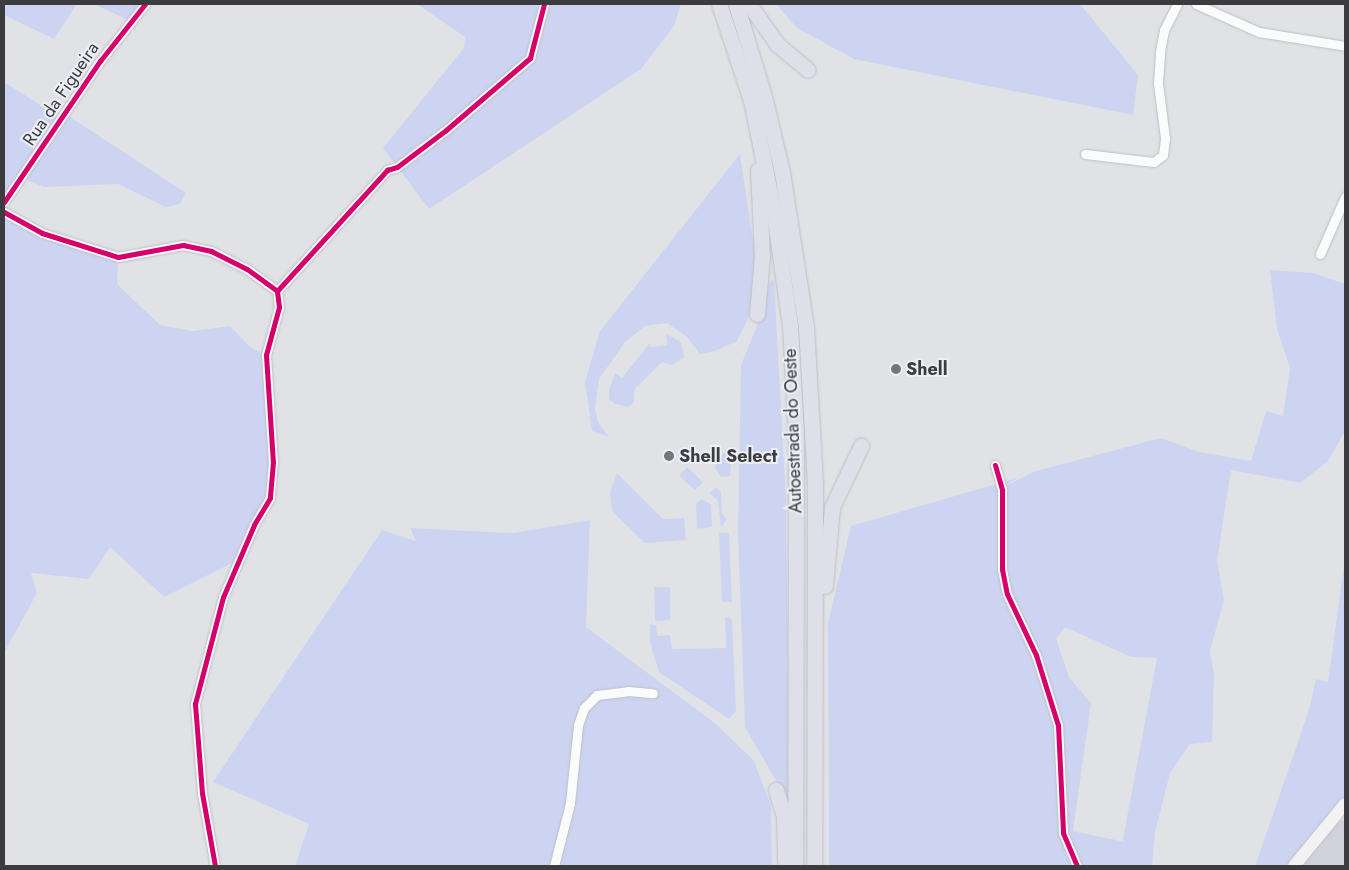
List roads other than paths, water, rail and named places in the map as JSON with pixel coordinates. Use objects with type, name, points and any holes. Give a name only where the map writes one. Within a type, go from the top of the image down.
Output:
[{"type":"highway","name":"Autoestrada do Oeste","points":[[719,4],[756,123],[774,213],[790,326],[796,435],[795,866]]},
{"type":"highway","name":"Autoestrada do Oeste","points":[[736,4],[774,134],[802,288],[814,463],[814,866]]},
{"type":"highway","points":[[749,4],[777,44],[808,70]]},
{"type":"highway","points":[[756,123],[762,258],[757,314]]},
{"type":"highway","points":[[815,649],[823,615],[826,542],[832,507],[861,446]]},
{"type":"highway","points":[[776,790],[784,816],[785,866]]},
{"type":"street","name":"Rua da Figueira","points":[[4,202],[103,56],[145,4]]},
{"type":"street","points":[[277,291],[387,170],[397,167],[446,130],[530,58],[544,4]]},
{"type":"street","points":[[1085,154],[1154,162],[1163,155],[1165,138],[1158,83],[1160,51],[1164,30],[1177,4]]},
{"type":"street","points":[[1196,4],[1259,32],[1345,46]]},
{"type":"street","points":[[1320,254],[1345,197]]},
{"type":"street","points":[[4,212],[42,233],[118,257],[183,245],[211,251],[247,269],[277,291],[279,307],[266,355],[273,462],[270,498],[254,525],[223,597],[195,704],[202,793],[216,866]]},
{"type":"street","points":[[995,466],[1002,490],[1002,569],[1007,594],[1036,655],[1058,725],[1063,833],[1077,866]]},
{"type":"street","points":[[554,866],[570,803],[578,725],[584,708],[598,695],[628,690],[653,693]]},
{"type":"street","points":[[1294,866],[1345,804]]},
{"type":"place","name":"Shell","points":[[896,369]]},
{"type":"place","name":"Shell Select","points":[[669,456]]}]
